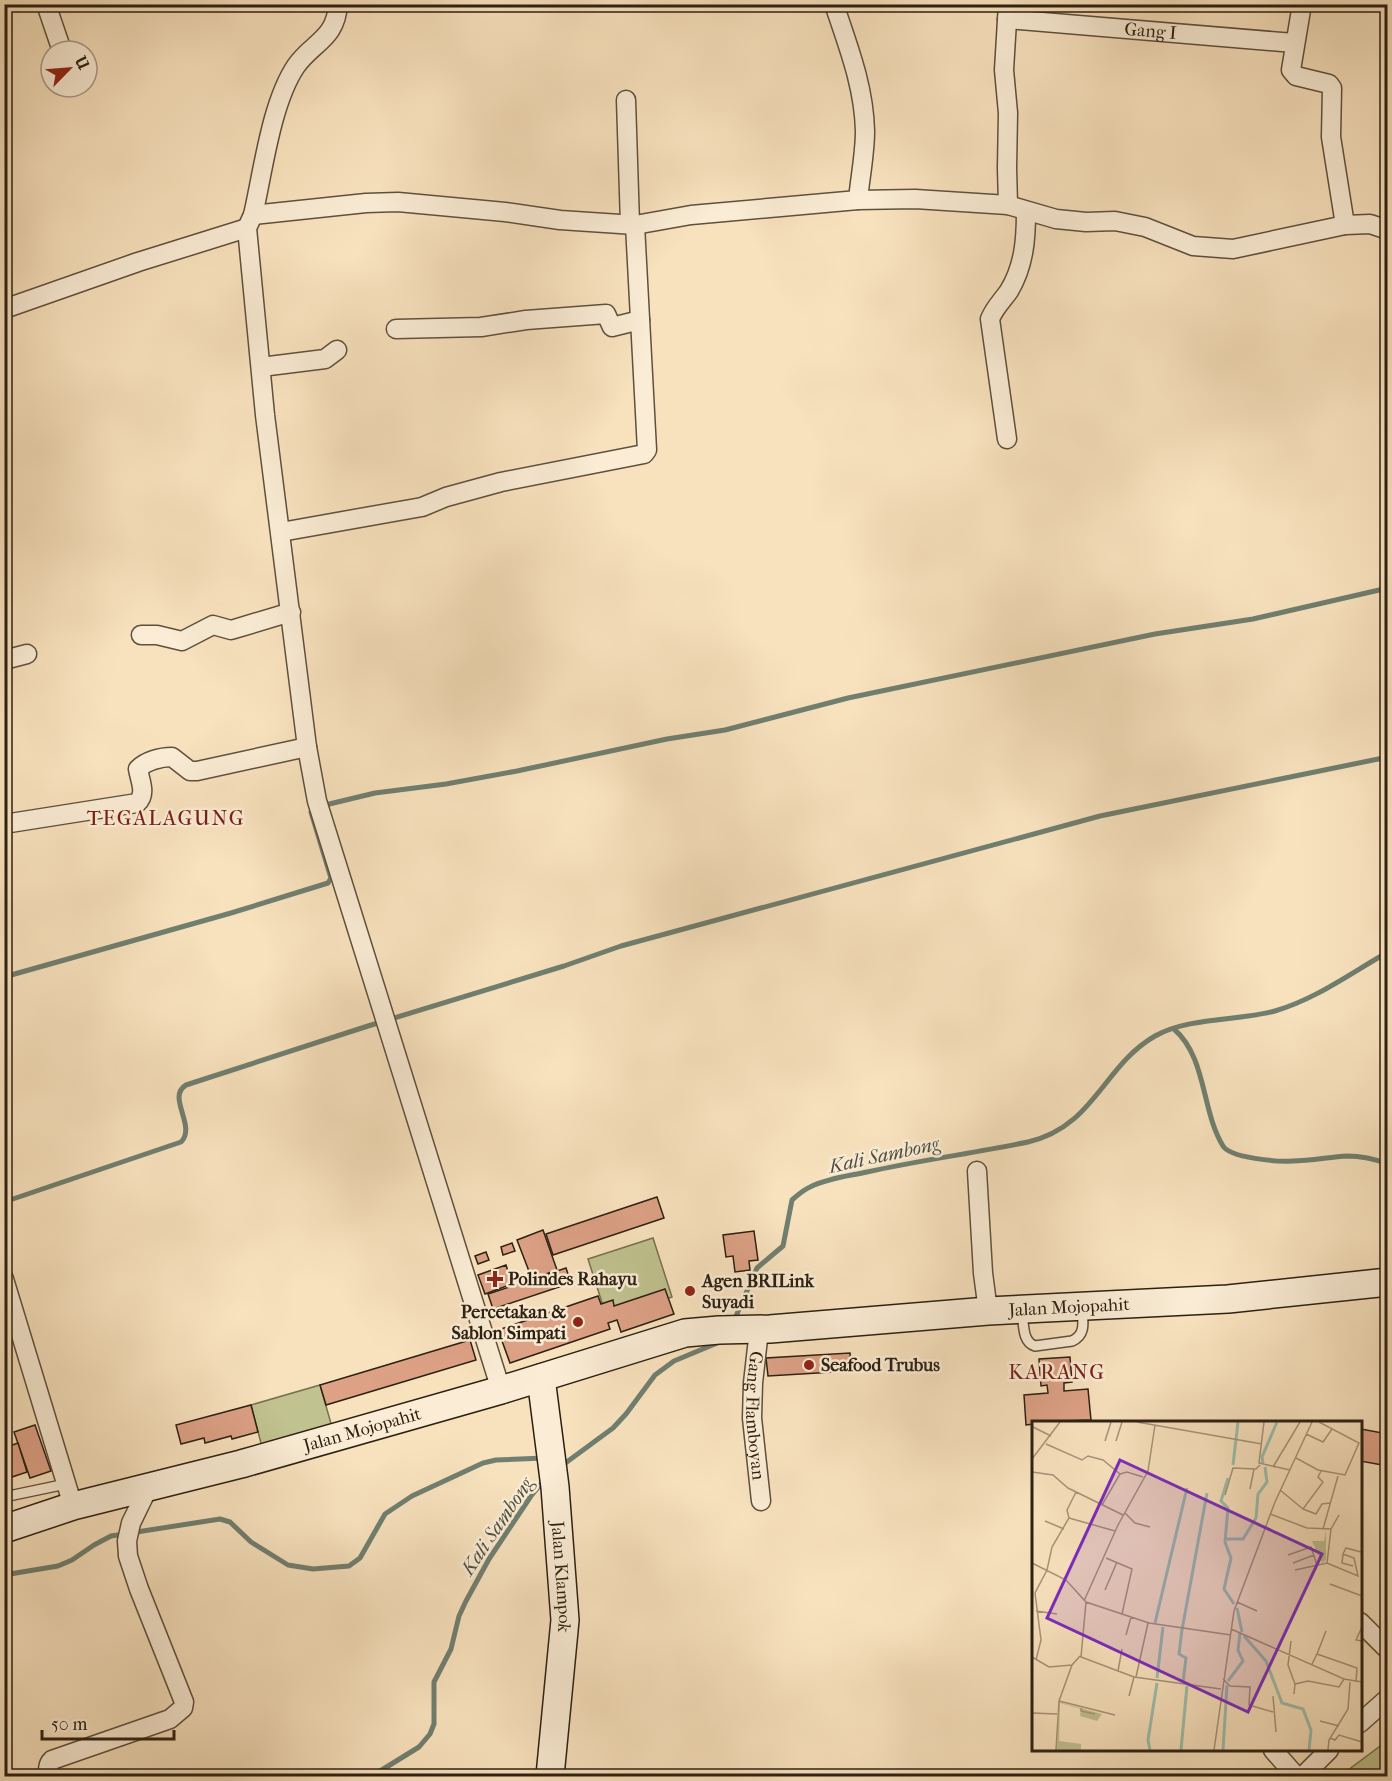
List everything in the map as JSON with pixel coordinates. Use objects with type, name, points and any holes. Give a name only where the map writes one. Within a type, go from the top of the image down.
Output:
[{"type":"street","points":[[46,4],[58,39]]},
{"type":"street","points":[[338,4],[338,16],[330,31],[296,66],[277,108],[250,222],[261,367],[307,747],[318,801],[501,1390]]},
{"type":"street","points":[[834,4],[851,50],[862,100],[865,132],[858,200]]},
{"type":"street","points":[[1302,4],[1291,70],[1293,74],[1329,84],[1332,88],[1331,137],[1345,225]]},
{"type":"street","points":[[1007,12],[1004,70],[1008,113],[1008,206]]},
{"type":"street","name":"Gang I","points":[[1007,12],[1294,43]]},
{"type":"street","points":[[281,532],[422,507],[446,497],[501,482],[644,454],[647,450],[626,100]]},
{"type":"street","points":[[4,309],[250,222],[366,203],[398,202],[505,212],[560,220],[633,224],[691,215],[858,200],[915,199],[1008,206],[1056,219],[1086,222],[1115,221],[1145,227],[1193,246],[1233,249],[1345,225],[1370,224],[1388,230]]},
{"type":"street","points":[[1007,439],[990,318],[994,307],[1008,292],[1017,274],[1025,246],[1026,212]]},
{"type":"street","points":[[396,329],[481,327],[526,320],[606,314],[612,327],[640,320]]},
{"type":"street","points":[[261,367],[325,359],[337,350]]},
{"type":"street","points":[[141,635],[157,635],[184,641],[213,625],[227,630],[236,630],[291,612]]},
{"type":"street","points":[[4,660],[27,654]]},
{"type":"street","points":[[4,824],[137,803],[143,793],[138,770],[144,764],[159,759],[172,757],[190,771],[197,771],[307,747]]},
{"type":"street","points":[[977,1171],[983,1273],[988,1311]]},
{"type":"street","points":[[4,1279],[70,1495]]},
{"type":"street","name":"Jalan Mojopahit","points":[[4,1529],[43,1503],[70,1495],[149,1486],[241,1464],[501,1390],[677,1335],[988,1311],[1228,1299],[1388,1282]]},
{"type":"street","name":"Gang Flamboyan","points":[[754,1330],[752,1418],[761,1501]]},
{"type":"street","name":"Jalan Klampok","points":[[541,1378],[555,1487],[565,1620],[550,1776]]},
{"type":"street","points":[[49,1776],[49,1763],[52,1760],[170,1719],[183,1708],[184,1701],[128,1556],[129,1532],[149,1486]]},
{"type":"street","points":[[1362,1624],[1388,1650]]},
{"type":"street","points":[[1362,1721],[1388,1698]]},
{"type":"street","points":[[1274,1751],[1296,1776]]},
{"type":"street","points":[[1303,1776],[1327,1751]]},
{"type":"lane","points":[[1021,1309],[1027,1340],[1035,1346],[1078,1339],[1083,1330],[1082,1306]]},
{"type":"lane","points":[[4,1497],[43,1503]]},
{"type":"green space","points":[[653,1238],[672,1297],[607,1318],[588,1259]]},
{"type":"green space","points":[[320,1385],[332,1427],[262,1447],[251,1405]]},
{"type":"green space","points":[[1387,1741],[1387,1776],[1340,1776]]},
{"type":"building","points":[[657,1197],[664,1218],[553,1255],[546,1234]]},
{"type":"building","points":[[543,1230],[557,1270],[532,1279],[517,1240]]},
{"type":"building","points":[[754,1231],[758,1260],[749,1261],[750,1270],[735,1272],[733,1256],[726,1257],[723,1235]]},
{"type":"building","points":[[512,1243],[515,1251],[503,1255],[501,1247]]},
{"type":"building","points":[[486,1252],[489,1260],[478,1264],[475,1256]]},
{"type":"building","name":"Polindes Rahayu","points":[[506,1265],[512,1284],[485,1294],[478,1275]]},
{"type":"building","points":[[566,1268],[571,1283],[493,1309],[488,1294]]},
{"type":"building","points":[[665,1289],[674,1314],[621,1332],[617,1320],[608,1323],[610,1329],[510,1363],[498,1330],[598,1296],[601,1304],[613,1300],[614,1306]]},
{"type":"building","points":[[470,1340],[476,1360],[326,1405],[320,1385]]},
{"type":"building","name":"Seafood Trubus","points":[[850,1353],[851,1371],[768,1376],[766,1358]]},
{"type":"building","points":[[1070,1357],[1072,1382],[1064,1383],[1064,1391],[1088,1389],[1091,1420],[1032,1421],[1032,1424],[1026,1425],[1024,1395],[1048,1393],[1047,1385],[1041,1386],[1039,1359]]},
{"type":"building","points":[[251,1405],[258,1432],[232,1439],[231,1436],[205,1443],[204,1438],[181,1444],[176,1425]]},
{"type":"building","points":[[35,1425],[51,1471],[30,1478],[14,1432]]},
{"type":"building","points":[[1362,1429],[1388,1434],[1388,1466],[1362,1461]]},
{"type":"building","points":[[18,1443],[27,1472],[12,1477],[9,1470],[4,1472],[4,1448]]},
{"type":"waterway","points":[[321,806],[375,793],[446,784],[667,739],[725,730],[848,698],[1155,634],[1253,619],[1388,588]]},
{"type":"waterway","points":[[4,1202],[181,1142],[186,1128],[179,1097],[186,1085],[368,1026],[564,966],[621,946],[1100,816],[1388,757]]},
{"type":"waterway","points":[[4,977],[328,883],[331,878],[311,812]]},
{"type":"waterway","name":"Kali Sambong","points":[[733,1323],[757,1268],[783,1246],[792,1200],[807,1188],[824,1181],[1028,1142],[1050,1134],[1083,1110],[1122,1063],[1155,1036],[1183,1025],[1261,1014],[1290,1006],[1319,993],[1388,952]]},
{"type":"waterway","points":[[1174,1029],[1185,1041],[1192,1054],[1216,1132],[1227,1150],[1235,1154],[1276,1161],[1352,1156],[1388,1164]]},
{"type":"waterway","name":"Kali Sambong","points":[[560,1467],[613,1428],[655,1375],[674,1361],[722,1341]]},
{"type":"waterway","points":[[4,1575],[58,1566],[111,1536],[220,1519],[230,1522],[251,1542],[288,1565],[313,1569],[349,1566],[360,1558],[385,1514],[412,1496],[483,1463],[496,1460],[544,1458]]},
{"type":"waterway","name":"Kali Sambong","points":[[372,1776],[419,1747],[430,1734],[434,1724],[434,1682],[451,1649],[459,1616],[489,1559],[531,1496],[546,1478]]},
{"type":"place","name":"Polindes Rahayu","points":[[495,1279]]},
{"type":"place","name":"Agen BRILink Suyadi","points":[[690,1291]]},
{"type":"place","name":"Percetakan & Sablon Simpati","points":[[578,1322]]},
{"type":"place","name":"Seafood Trubus","points":[[809,1365]]},
{"type":"district","name":"TEGALAGUNG","points":[[166,818]]},
{"type":"district","name":"KARANG","points":[[1057,1372]]}]
